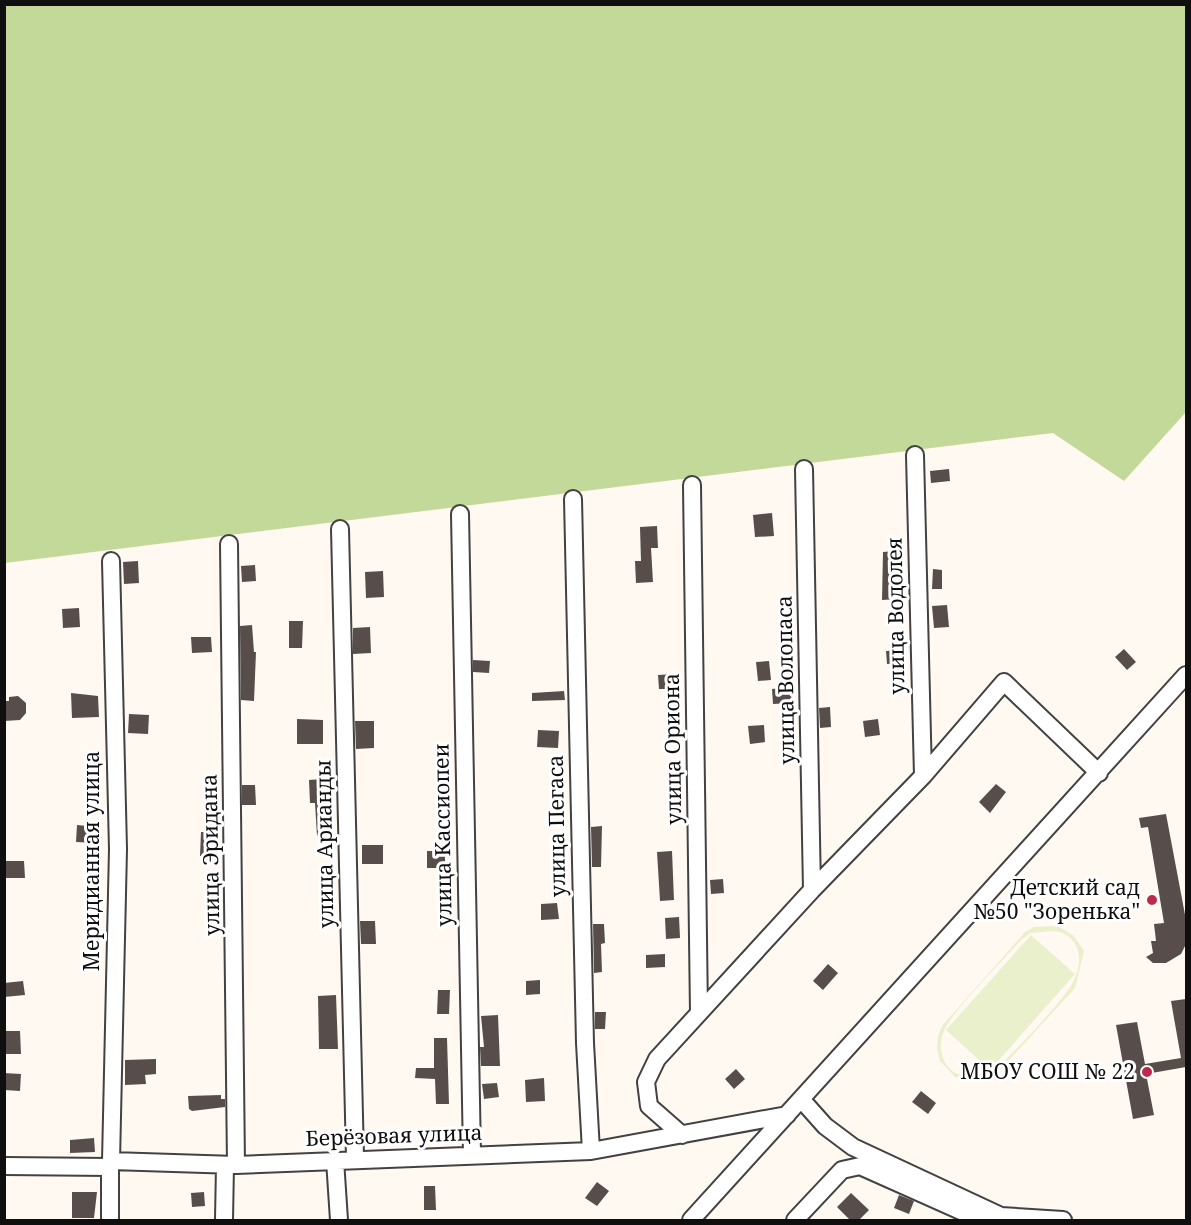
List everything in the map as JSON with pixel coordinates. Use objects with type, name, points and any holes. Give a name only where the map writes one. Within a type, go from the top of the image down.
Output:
[{"type":"street","name":"улица Водолея","points":[[915,455],[923,776]]},
{"type":"street","name":"улица Волопаса","points":[[804,470],[812,890]]},
{"type":"street","name":"улица Ориона","points":[[692,485],[699,1013]]},
{"type":"street","name":"улица Пегаса","points":[[573,499],[585,1043],[591,1151]]},
{"type":"street","name":"улица Кассиопеи","points":[[460,514],[472,1155]]},
{"type":"street","name":"улица Арианды","points":[[340,529],[355,1158]]},
{"type":"street","name":"улица Эридана","points":[[224,1221],[230,1165],[229,544]]},
{"type":"street","name":"Меридианная улица","points":[[110,1221],[117,849],[111,561]]},
{"type":"street","points":[[696,1219],[787,1115],[1186,675]]},
{"type":"street","points":[[682,1135],[649,1106],[646,1082],[657,1059],[812,890],[923,776],[1004,681],[1098,773]]},
{"type":"street","points":[[801,1100],[825,1126],[853,1147],[990,1211],[1001,1215],[1064,1221]]},
{"type":"street","name":"Берёзовая улица","points":[[4,1166],[230,1165],[355,1158],[591,1151],[787,1115]]},
{"type":"street","points":[[335,1160],[339,1221]]},
{"type":"street","points":[[795,1221],[842,1170],[860,1166],[981,1221]]},
{"type":"green space","points":[[4,5],[1186,5],[1186,412],[1124,481],[1053,433],[5,563]]},
{"type":"green space","points":[[1058,926],[1074,936],[1084,951],[1075,988],[1000,1070],[989,1077],[974,1080],[955,1077],[940,1061],[937,1049],[942,1026],[1025,932],[1034,927]],"holes":[[[1053,931],[1062,933],[1075,943],[1079,958],[1076,976],[1057,1004],[1021,1044],[990,1073],[967,1076],[951,1070],[943,1058],[941,1044],[942,1035],[957,1011],[1022,939],[1031,933]]]},
{"type":"green space","points":[[1031,935],[1075,974],[990,1070],[946,1030]]},
{"type":"building","points":[[949,469],[950,481],[931,483],[930,471]]},
{"type":"building","points":[[772,513],[774,536],[755,537],[753,515]]},
{"type":"building","points":[[657,526],[658,548],[651,548],[653,582],[636,583],[635,561],[641,561],[640,527]]},
{"type":"building","points":[[897,551],[898,599],[882,600],[883,552]]},
{"type":"building","points":[[138,561],[139,583],[124,584],[123,562]]},
{"type":"building","points":[[255,565],[256,581],[242,582],[241,566]]},
{"type":"building","points":[[933,569],[942,570],[942,589],[932,589]]},
{"type":"building","points":[[383,571],[384,597],[366,598],[365,572]]},
{"type":"building","points":[[947,605],[949,627],[934,628],[932,606]]},
{"type":"building","points":[[79,608],[80,627],[63,628],[62,609]]},
{"type":"building","points":[[289,621],[303,621],[302,648],[289,648]]},
{"type":"building","points":[[252,625],[254,652],[256,652],[254,701],[241,700],[240,626]]},
{"type":"building","points":[[370,627],[371,653],[353,654],[353,628]]},
{"type":"building","points":[[191,637],[211,637],[212,652],[192,653]]},
{"type":"building","points":[[1124,649],[1136,662],[1127,670],[1115,657]]},
{"type":"building","points":[[901,650],[901,663],[887,664],[886,651]]},
{"type":"building","points":[[473,660],[490,661],[489,673],[473,672]]},
{"type":"building","points":[[769,661],[771,680],[758,681],[756,662]]},
{"type":"building","points":[[673,674],[673,689],[659,689],[658,675]]},
{"type":"building","points":[[790,687],[792,703],[773,704],[772,689]]},
{"type":"building","points":[[564,691],[565,700],[532,701],[532,693]]},
{"type":"building","points":[[71,693],[98,696],[99,717],[72,718]]},
{"type":"building","points":[[18,696],[26,703],[26,713],[20,720],[4,721],[4,701],[9,701],[9,697]]},
{"type":"building","points":[[830,707],[831,727],[820,728],[819,708]]},
{"type":"building","points":[[129,714],[149,715],[148,734],[128,733]]},
{"type":"building","points":[[297,719],[323,720],[323,744],[297,744]]},
{"type":"building","points":[[878,719],[880,735],[865,737],[863,721]]},
{"type":"building","points":[[355,721],[374,721],[374,748],[356,749]]},
{"type":"building","points":[[764,725],[765,742],[750,744],[748,726]]},
{"type":"building","points":[[538,730],[559,731],[558,748],[537,747]]},
{"type":"building","points":[[322,779],[325,819],[333,818],[334,835],[317,836],[315,803],[310,803],[309,780]]},
{"type":"building","points":[[996,784],[1006,792],[990,813],[979,802]]},
{"type":"building","points":[[242,785],[255,785],[256,805],[242,805]]},
{"type":"building","points":[[1166,814],[1186,920],[1186,944],[1181,954],[1166,963],[1153,963],[1146,957],[1153,953],[1151,941],[1156,941],[1154,924],[1164,923],[1148,827],[1141,828],[1139,818]]},
{"type":"building","points":[[77,825],[98,827],[97,843],[76,842]]},
{"type":"building","points":[[602,826],[601,867],[592,867],[591,827]]},
{"type":"building","points":[[201,832],[214,832],[214,856],[200,856]]},
{"type":"building","points":[[362,845],[383,845],[383,864],[362,864]]},
{"type":"building","points":[[427,851],[445,851],[445,868],[427,868]]},
{"type":"building","points":[[672,851],[674,900],[660,901],[657,852]]},
{"type":"building","points":[[6,861],[24,861],[25,878],[6,878]]},
{"type":"building","points":[[723,879],[724,893],[711,894],[710,880]]},
{"type":"building","points":[[557,903],[559,919],[541,920],[541,904]]},
{"type":"building","points":[[679,917],[680,938],[666,939],[665,918]]},
{"type":"building","points":[[360,921],[375,921],[376,944],[361,944]]},
{"type":"building","points":[[593,924],[604,924],[605,943],[601,944],[602,972],[594,973]]},
{"type":"building","points":[[665,954],[665,967],[646,968],[646,955]]},
{"type":"building","points":[[828,964],[838,973],[823,990],[813,981]]},
{"type":"building","points":[[540,980],[540,994],[526,995],[526,981]]},
{"type":"building","points":[[23,981],[25,995],[4,997],[4,983]]},
{"type":"building","points":[[438,990],[450,990],[449,1014],[437,1014]]},
{"type":"building","points":[[336,995],[338,1049],[319,1049],[318,996]]},
{"type":"building","points":[[1186,999],[1186,1067],[1146,1074],[1154,1115],[1133,1119],[1116,1025],[1137,1022],[1145,1064],[1181,1058],[1171,1001]]},
{"type":"building","points":[[595,1012],[606,1012],[605,1029],[595,1029]]},
{"type":"building","points":[[498,1015],[500,1066],[481,1066],[480,1047],[484,1047],[481,1016]]},
{"type":"building","points":[[4,1031],[20,1031],[21,1054],[4,1054]]},
{"type":"building","points":[[434,1038],[447,1038],[449,1104],[436,1104],[435,1079],[415,1078],[416,1068],[434,1068]]},
{"type":"building","points":[[156,1059],[156,1074],[145,1075],[146,1084],[125,1085],[125,1060]]},
{"type":"building","points":[[736,1069],[745,1079],[734,1089],[725,1079]]},
{"type":"building","points":[[4,1073],[21,1074],[20,1091],[4,1090]]},
{"type":"building","points":[[544,1078],[545,1101],[526,1102],[525,1080]]},
{"type":"building","points":[[497,1083],[499,1097],[484,1099],[482,1084]]},
{"type":"building","points":[[921,1091],[936,1103],[928,1114],[912,1102]]},
{"type":"building","points":[[221,1095],[221,1099],[225,1099],[225,1107],[192,1111],[189,1109],[188,1096]]},
{"type":"building","points":[[94,1138],[95,1152],[70,1153],[70,1140]]},
{"type":"building","points":[[597,1182],[609,1191],[597,1206],[585,1198]]},
{"type":"building","points":[[424,1186],[435,1186],[436,1210],[424,1210]]},
{"type":"building","points":[[72,1192],[97,1192],[94,1218],[72,1218]]},
{"type":"building","points":[[204,1192],[205,1206],[192,1207],[191,1193]]},
{"type":"building","points":[[851,1193],[869,1210],[858,1221],[851,1221],[837,1207]]},
{"type":"building","points":[[899,1195],[914,1201],[909,1214],[894,1208]]},
{"type":"place","name":"Детский сад №50 \"Зоренька\"","points":[[1152,900]]},
{"type":"place","name":"МБОУ СОШ № 22","points":[[1147,1072]]}]
